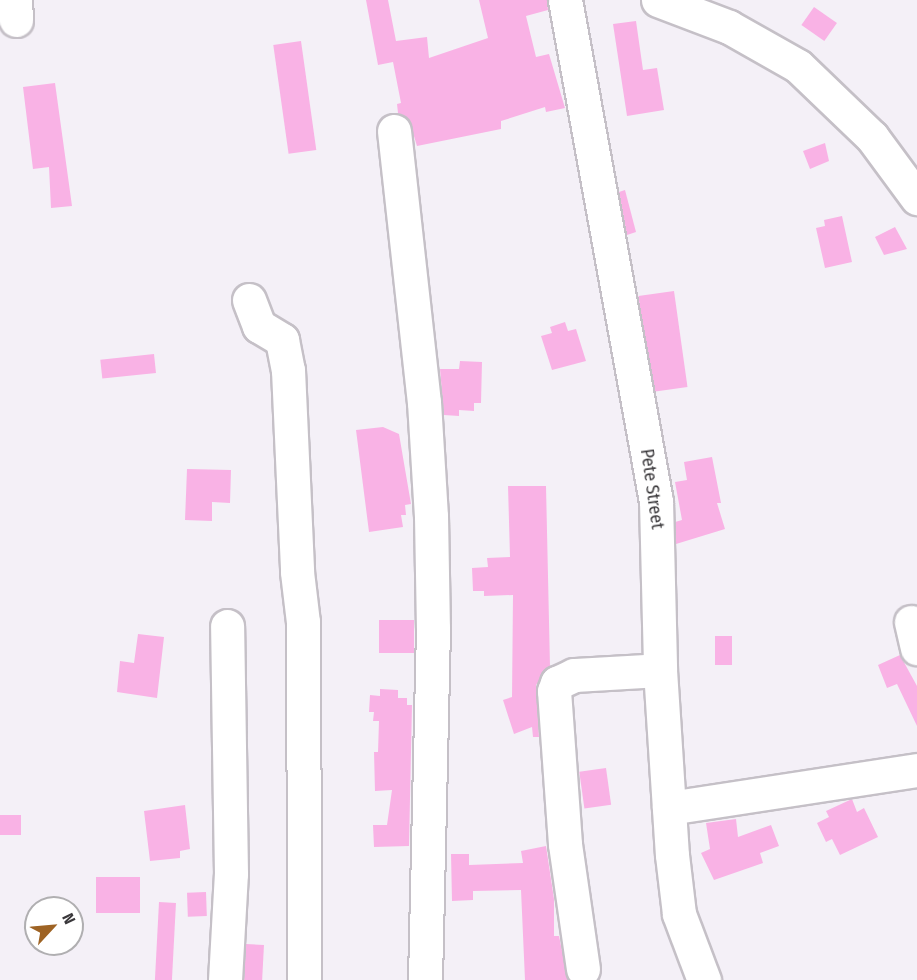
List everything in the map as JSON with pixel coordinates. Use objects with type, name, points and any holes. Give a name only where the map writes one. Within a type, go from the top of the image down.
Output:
[{"type":"street","name":"Pete Street","points":[[565,0],[656,501],[660,670],[679,914],[704,980]]},
{"type":"street","points":[[658,0],[729,27],[798,66],[872,137],[917,198]]},
{"type":"street","points":[[394,131],[424,402],[430,516],[433,628],[425,980]]},
{"type":"street","points":[[249,300],[259,326],[282,340],[288,370],[297,573],[303,622],[304,980]]},
{"type":"street","points":[[225,980],[231,874],[227,626]]},
{"type":"street","points":[[583,969],[565,844],[554,691],[557,682],[574,675],[660,670]]},
{"type":"street","points":[[669,808],[917,770]]},
{"type":"building","points":[[366,0],[388,0],[396,41],[427,37],[429,58],[488,38],[479,0],[547,0],[548,10],[526,16],[536,57],[549,54],[565,108],[546,112],[545,107],[501,121],[501,129],[417,146],[409,120],[398,113],[397,104],[401,103],[393,62],[378,65]]},
{"type":"building","points":[[814,7],[837,23],[824,41],[801,25]]},
{"type":"building","points":[[636,21],[643,70],[657,68],[664,110],[627,116],[613,24]]},
{"type":"building","points":[[301,41],[316,150],[289,154],[273,45]]},
{"type":"building","points":[[55,83],[72,206],[51,208],[49,167],[33,169],[23,87]]},
{"type":"building","points":[[825,143],[829,161],[810,169],[803,151]]},
{"type":"building","points":[[625,190],[636,232],[627,235],[619,192]]},
{"type":"building","points":[[842,216],[852,262],[825,268],[816,228],[825,226],[824,220]]},
{"type":"building","points":[[895,227],[907,249],[884,255],[875,237]]},
{"type":"building","points":[[674,291],[687,387],[652,392],[638,296]]},
{"type":"building","points":[[565,322],[568,331],[576,329],[586,361],[552,370],[541,336],[552,333],[550,327]]},
{"type":"building","points":[[154,354],[156,373],[102,379],[100,360]]},
{"type":"building","points":[[460,361],[482,362],[481,403],[474,403],[474,411],[459,410],[459,416],[444,415],[440,369],[459,369]]},
{"type":"building","points":[[383,427],[399,434],[411,504],[405,505],[406,515],[401,515],[403,527],[369,532],[356,430]]},
{"type":"building","points":[[712,457],[721,503],[717,503],[725,529],[676,544],[675,522],[682,520],[675,482],[687,480],[684,462]]},
{"type":"building","points":[[187,469],[231,470],[230,503],[212,502],[212,521],[185,520]]},
{"type":"building","points":[[508,486],[546,486],[550,666],[536,685],[539,737],[533,737],[532,727],[514,734],[503,700],[512,697],[513,595],[484,596],[484,591],[473,591],[472,568],[488,567],[487,558],[510,557]]},
{"type":"building","points":[[379,620],[414,620],[414,653],[379,653]]},
{"type":"building","points":[[138,634],[164,637],[157,698],[117,692],[120,661],[134,663]]},
{"type":"building","points":[[715,636],[732,636],[732,665],[715,665]]},
{"type":"building","points":[[900,655],[917,686],[917,726],[897,684],[887,688],[878,665]]},
{"type":"building","points":[[380,689],[398,690],[398,698],[407,698],[407,705],[412,705],[409,846],[374,847],[373,825],[387,825],[392,790],[375,791],[374,752],[378,752],[379,721],[373,721],[374,712],[369,712],[370,695],[380,696]]},
{"type":"building","points":[[606,768],[611,805],[584,808],[579,772]]},
{"type":"building","points":[[852,799],[857,812],[864,808],[878,837],[840,855],[832,839],[826,842],[817,823],[829,817],[826,811]]},
{"type":"building","points":[[185,805],[190,849],[180,851],[180,858],[150,861],[144,811]]},
{"type":"building","points":[[0,815],[21,815],[21,835],[0,835]]},
{"type":"building","points":[[736,819],[738,837],[771,825],[779,846],[760,853],[763,863],[714,880],[701,853],[710,849],[706,823]]},
{"type":"building","points":[[546,846],[554,899],[554,936],[559,936],[568,980],[525,980],[521,890],[473,891],[473,900],[452,901],[451,854],[469,854],[469,865],[523,863],[521,851]]},
{"type":"building","points":[[96,877],[140,877],[140,913],[96,913]]},
{"type":"building","points":[[206,892],[207,916],[188,917],[187,893]]},
{"type":"building","points":[[159,902],[176,903],[172,980],[155,980]]},
{"type":"building","points":[[246,944],[264,945],[262,980],[244,980]]}]
